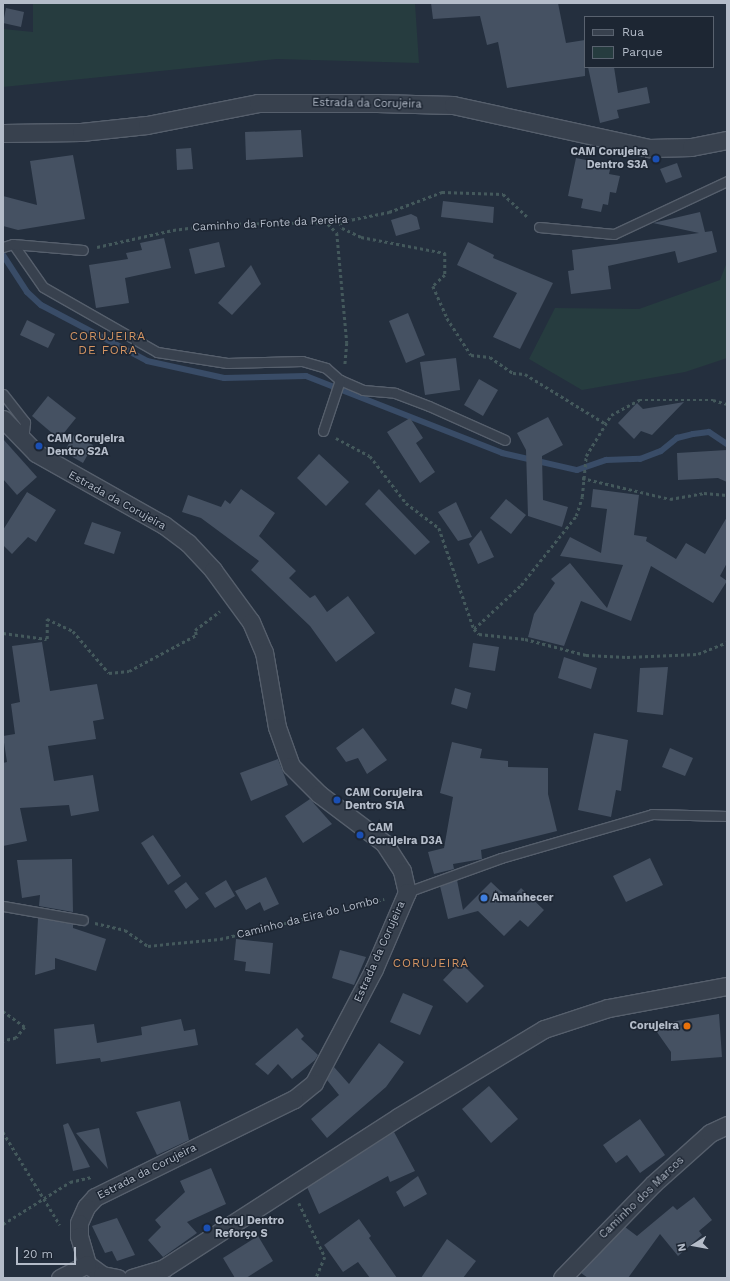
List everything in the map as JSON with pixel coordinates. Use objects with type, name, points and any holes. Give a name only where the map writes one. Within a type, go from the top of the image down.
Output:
[{"type":"street","name":"Estrada da Corujeira","points":[[3,132],[81,132],[148,125],[258,103],[377,103],[453,105],[649,148],[691,147],[727,140]]},
{"type":"street","name":"Estrada da Corujeira","points":[[3,419],[23,441],[77,480],[164,525],[188,543],[212,570],[251,622],[264,652],[277,727],[291,766],[319,794],[384,843],[402,871],[407,892],[374,970],[314,1083],[294,1099],[95,1197],[79,1223],[79,1244],[87,1264]]},
{"type":"street","points":[[132,1278],[164,1268],[385,1125],[544,1029],[608,1008],[727,986]]},
{"type":"street","name":"Caminho dos Marcos","points":[[562,1278],[653,1184],[710,1133],[727,1125]]},
{"type":"street","points":[[60,1278],[87,1264],[102,1275],[118,1278]]},
{"type":"lane","points":[[539,227],[614,234],[727,181]]},
{"type":"lane","points":[[3,246],[13,244],[83,250]]},
{"type":"lane","points":[[13,244],[43,287],[157,352],[227,363],[302,361],[326,368],[340,384],[363,390],[395,394],[429,406],[505,440]]},
{"type":"lane","points":[[323,431],[340,384]]},
{"type":"lane","points":[[3,394],[25,422],[23,441]]},
{"type":"lane","points":[[407,892],[501,858],[652,814],[727,816]]},
{"type":"lane","points":[[3,906],[83,920]]},
{"type":"path","name":"Caminho da Fonte da Pereira","points":[[83,250],[173,230],[220,224],[340,222],[389,212],[442,192],[502,194],[539,227]]},
{"type":"path","points":[[340,222],[342,228],[361,237],[445,253],[445,275],[433,286],[447,318],[471,355],[490,357],[513,373],[525,374],[606,424]]},
{"type":"path","points":[[326,223],[333,225],[337,233],[346,362]]},
{"type":"path","points":[[474,629],[522,586],[576,516],[582,497],[582,478],[586,456],[611,415],[639,400],[713,400],[727,404]]},
{"type":"path","points":[[323,431],[370,456],[406,503],[439,528],[474,629],[479,634],[525,639],[586,655],[620,657],[698,654],[727,642]]},
{"type":"path","points":[[582,478],[670,500],[704,493],[727,495]]},
{"type":"path","points":[[3,633],[47,638],[47,619],[73,631],[109,673],[129,671],[196,635],[195,630],[224,608]]},
{"type":"path","name":"Caminho da Eira do Lombo","points":[[83,920],[125,930],[148,946],[220,939],[336,913],[407,892]]},
{"type":"path","points":[[3,1011],[25,1027],[16,1038],[3,1041]]},
{"type":"path","points":[[3,1132],[43,1200],[63,1230]]},
{"type":"path","points":[[3,1224],[70,1182],[97,1178]]},
{"type":"path","points":[[297,1200],[325,1256],[316,1278]]},
{"type":"green space","points":[[33,3],[415,3],[419,63],[277,59],[3,87],[3,29],[33,32]]},
{"type":"green space","points":[[727,262],[727,358],[685,372],[582,390],[529,359],[555,308],[639,309],[720,280]]},
{"type":"building","points":[[431,3],[558,3],[566,43],[584,40],[585,76],[507,88],[498,42],[487,45],[480,16],[433,19]]},
{"type":"building","points":[[6,8],[24,12],[21,27],[3,23]]},
{"type":"building","points":[[588,68],[614,68],[618,93],[647,87],[650,103],[617,110],[619,118],[600,123]]},
{"type":"building","points":[[301,130],[303,157],[246,160],[245,132]]},
{"type":"building","points":[[191,148],[193,169],[177,170],[176,149]]},
{"type":"building","points":[[73,155],[85,219],[18,230],[3,226],[3,196],[37,205],[30,161]]},
{"type":"building","points":[[576,158],[611,165],[609,174],[620,176],[616,193],[610,192],[608,205],[603,204],[601,212],[581,208],[583,199],[568,196]]},
{"type":"building","points":[[677,163],[682,177],[666,183],[660,169]]},
{"type":"building","points":[[443,201],[494,207],[493,223],[441,217]]},
{"type":"building","points":[[700,212],[705,232],[712,231],[717,252],[678,263],[675,251],[608,266],[611,289],[571,294],[568,271],[574,270],[572,250],[699,233],[653,223]]},
{"type":"building","points":[[411,214],[417,217],[420,229],[396,236],[391,220]]},
{"type":"building","points":[[164,238],[171,268],[125,278],[129,303],[96,308],[89,265],[128,259],[126,253],[142,250],[140,243]]},
{"type":"building","points":[[219,242],[225,267],[195,274],[189,249]]},
{"type":"building","points":[[468,242],[494,255],[493,258],[553,283],[520,349],[493,337],[517,293],[457,265]]},
{"type":"building","points":[[251,265],[261,284],[232,315],[218,303]]},
{"type":"building","points":[[408,313],[425,355],[406,363],[389,321]]},
{"type":"building","points":[[27,320],[55,334],[48,348],[20,335]]},
{"type":"building","points":[[456,358],[460,390],[425,395],[420,362]]},
{"type":"building","points":[[479,379],[498,390],[483,416],[464,405]]},
{"type":"building","points":[[48,396],[76,418],[59,439],[32,416]]},
{"type":"building","points":[[684,402],[652,435],[641,431],[634,439],[618,423],[637,403],[643,409]]},
{"type":"building","points":[[548,417],[563,445],[542,456],[543,500],[568,507],[562,527],[528,516],[526,450],[517,433]]},
{"type":"building","points":[[410,418],[423,438],[416,443],[435,472],[420,483],[387,432]]},
{"type":"building","points":[[74,435],[93,445],[83,463],[64,452]]},
{"type":"building","points":[[3,439],[37,477],[17,495],[3,479]]},
{"type":"building","points":[[727,450],[727,482],[718,478],[678,480],[677,453]]},
{"type":"building","points":[[319,454],[349,482],[326,506],[297,478]]},
{"type":"building","points":[[241,489],[275,513],[259,536],[296,571],[289,578],[310,598],[315,595],[327,612],[348,596],[375,633],[336,662],[310,626],[251,570],[259,561],[201,518],[182,512],[188,495],[221,507],[225,500],[230,504]]},
{"type":"building","points":[[379,489],[430,542],[415,555],[365,504]]},
{"type":"building","points":[[593,489],[639,495],[634,535],[647,537],[646,541],[676,559],[686,543],[705,554],[727,517],[727,563],[720,576],[727,581],[713,603],[651,566],[631,621],[581,601],[564,646],[528,637],[534,614],[555,583],[551,579],[570,563],[607,608],[623,565],[560,556],[570,537],[601,553],[607,509],[591,507]]},
{"type":"building","points":[[27,492],[56,510],[36,542],[28,537],[12,554],[3,545],[3,530]]},
{"type":"building","points":[[506,499],[526,515],[511,534],[490,518]]},
{"type":"building","points":[[456,502],[472,537],[458,541],[438,512]]},
{"type":"building","points":[[92,522],[121,532],[114,554],[84,544]]},
{"type":"building","points":[[481,530],[494,557],[478,564],[469,544]]},
{"type":"building","points":[[42,642],[50,691],[97,684],[104,719],[93,721],[96,739],[48,746],[54,781],[93,775],[99,811],[71,816],[69,805],[20,808],[27,841],[3,846],[3,763],[7,762],[3,736],[15,734],[11,704],[20,702],[12,646]]},
{"type":"building","points":[[473,643],[499,647],[495,671],[469,667]]},
{"type":"building","points":[[564,657],[597,668],[591,689],[558,678]]},
{"type":"building","points":[[668,667],[663,715],[637,712],[640,668]]},
{"type":"building","points":[[455,688],[471,693],[467,709],[451,704]]},
{"type":"building","points":[[363,728],[387,760],[367,774],[358,758],[346,762],[336,748]]},
{"type":"building","points":[[594,733],[628,740],[621,791],[616,790],[611,817],[578,810]]},
{"type":"building","points":[[452,742],[482,749],[480,758],[508,761],[508,767],[548,768],[548,794],[557,831],[481,850],[482,859],[453,864],[454,869],[434,874],[428,852],[444,848],[453,797],[440,793]]},
{"type":"building","points":[[670,748],[693,758],[685,776],[662,767]]},
{"type":"building","points":[[278,759],[288,785],[251,801],[240,773]]},
{"type":"building","points":[[310,799],[332,824],[303,843],[285,816]]},
{"type":"building","points":[[153,835],[181,876],[168,885],[141,843]]},
{"type":"building","points":[[650,858],[663,885],[626,902],[613,876]]},
{"type":"building","points":[[72,859],[73,912],[39,906],[40,895],[22,898],[17,860]]},
{"type":"building","points":[[266,877],[279,904],[264,911],[260,902],[246,910],[235,891]]},
{"type":"building","points":[[226,880],[235,896],[215,908],[205,893]]},
{"type":"building","points":[[457,880],[463,910],[491,882],[510,900],[521,888],[544,910],[528,927],[520,920],[504,936],[478,911],[448,919],[440,886]]},
{"type":"building","points":[[186,882],[199,899],[186,909],[174,891]]},
{"type":"building","points":[[38,918],[73,924],[73,928],[106,939],[96,971],[55,958],[55,969],[35,975]]},
{"type":"building","points":[[236,939],[273,943],[270,974],[245,971],[246,962],[234,960]]},
{"type":"building","points":[[340,950],[366,957],[354,985],[332,978]]},
{"type":"building","points":[[460,962],[484,986],[467,1003],[443,980]]},
{"type":"building","points":[[403,993],[433,1006],[420,1035],[390,1022]]},
{"type":"building","points":[[719,1014],[722,1057],[671,1061],[671,1052],[652,1025]]},
{"type":"building","points":[[181,1019],[184,1031],[195,1029],[198,1045],[101,1062],[100,1058],[56,1064],[54,1029],[94,1024],[97,1043],[142,1035],[141,1027]]},
{"type":"building","points":[[297,1028],[304,1036],[301,1039],[318,1055],[315,1060],[292,1079],[278,1064],[268,1075],[255,1064]]},
{"type":"building","points":[[379,1043],[404,1062],[386,1087],[327,1138],[311,1119],[339,1095],[327,1080],[334,1067],[349,1084]]},
{"type":"building","points":[[489,1086],[518,1119],[491,1143],[462,1109]]},
{"type":"building","points":[[180,1101],[189,1140],[157,1155],[136,1112]]},
{"type":"building","points":[[640,1119],[665,1155],[640,1173],[627,1155],[616,1163],[603,1145]]},
{"type":"building","points":[[68,1123],[90,1167],[73,1171],[63,1125]]},
{"type":"building","points":[[99,1128],[108,1169],[76,1133]]},
{"type":"building","points":[[394,1132],[415,1171],[390,1182],[388,1176],[319,1214],[307,1187]]},
{"type":"building","points":[[211,1168],[226,1204],[187,1222],[197,1233],[163,1257],[148,1240],[161,1227],[155,1220],[185,1192],[180,1181]]},
{"type":"building","points":[[418,1176],[427,1194],[404,1207],[396,1192]]},
{"type":"building","points":[[694,1197],[712,1220],[699,1231],[702,1235],[678,1256],[660,1234],[628,1278],[588,1278],[581,1273],[625,1227],[637,1236],[673,1206],[677,1210]]},
{"type":"building","points":[[117,1218],[135,1255],[117,1261],[112,1251],[105,1253],[92,1226]]},
{"type":"building","points":[[359,1219],[371,1236],[369,1238],[397,1278],[370,1278],[358,1262],[343,1272],[324,1245]]},
{"type":"building","points":[[258,1236],[273,1261],[246,1278],[235,1278],[223,1258]]},
{"type":"building","points":[[447,1239],[476,1261],[463,1278],[421,1278]]},
{"type":"waterway","points":[[3,255],[27,292],[41,305],[147,361],[224,378],[306,376],[502,453],[577,470],[606,460],[640,459],[661,451],[677,438],[693,434],[709,432],[727,444]]},
{"type":"place","name":"CAM Corujeira Dentro S3A","points":[[656,159]]},
{"type":"place","name":"CAM Corujeira Dentro S2A","points":[[39,446]]},
{"type":"place","name":"CAM Corujeira Dentro S1A","points":[[337,800]]},
{"type":"place","name":"CAM Corujeira D3A","points":[[360,835]]},
{"type":"place","name":"Amanhecer","points":[[484,898]]},
{"type":"place","name":"Corujeira","points":[[687,1026]]},
{"type":"place","name":"Coruj Dentro Reforço S","points":[[207,1228]]},
{"type":"district","name":"CORUJEIRA DE FORA","points":[[108,344]]},
{"type":"district","name":"CORUJEIRA","points":[[431,964]]}]
